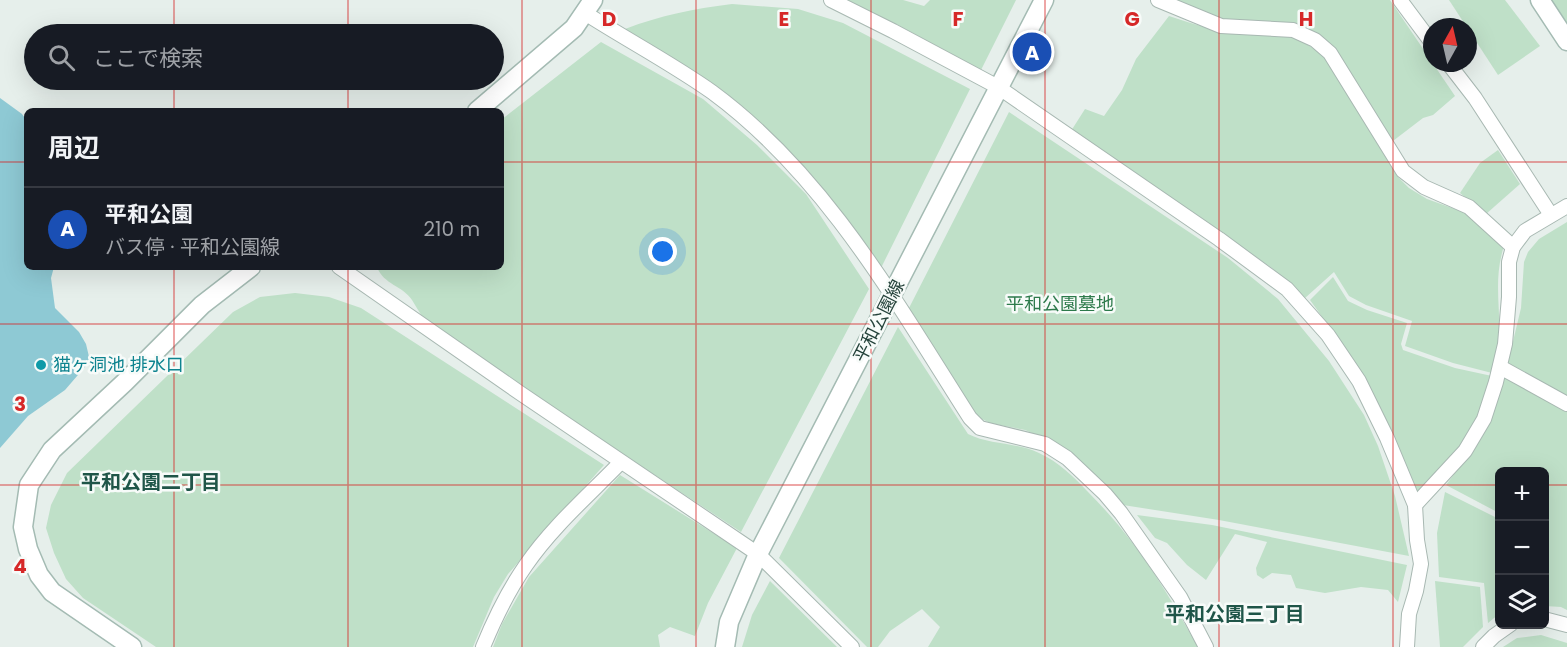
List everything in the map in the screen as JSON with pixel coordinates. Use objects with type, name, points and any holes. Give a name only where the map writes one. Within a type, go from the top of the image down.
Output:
[{"type":"street","points":[[831,0],[998,87],[1219,239],[1287,289],[1328,335],[1359,381],[1387,438],[1415,505],[1421,564],[1409,614],[1407,647]]},
{"type":"street","name":"平和公園線","points":[[725,647],[729,622],[758,554],[1044,0]]},
{"type":"street","points":[[1158,0],[1221,26],[1293,30],[1315,40],[1330,53],[1403,171],[1424,187],[1469,207],[1513,247]]},
{"type":"street","points":[[1400,0],[1423,31]]},
{"type":"street","points":[[1540,0],[1567,40]]},
{"type":"street","points":[[504,88],[574,28],[589,6],[713,93],[762,135],[816,189],[892,296],[970,418],[980,428],[1045,444],[1067,458],[1105,494],[1180,597],[1206,647]]},
{"type":"street","points":[[1455,72],[1475,98],[1551,215]]},
{"type":"street","points":[[481,108],[502,90]]},
{"type":"street","points":[[1415,505],[1465,451],[1484,419],[1505,344],[1509,262],[1513,247],[1525,231],[1567,206]]},
{"type":"street","points":[[132,647],[52,592],[39,574],[28,549],[23,527],[29,486],[52,450],[125,382],[202,304],[247,270]]},
{"type":"street","points":[[343,270],[388,303],[758,554],[852,647]]},
{"type":"street","points":[[1500,367],[1567,404]]},
{"type":"street","points":[[483,647],[526,565],[621,462]]},
{"type":"street","points":[[1549,621],[1567,625]]},
{"type":"street","points":[[1483,647],[1504,629]]},
{"type":"green space","points":[[844,0],[903,0],[924,6],[930,0],[1016,0],[981,70],[898,25]]},
{"type":"green space","points":[[1165,0],[1390,0],[1423,49],[1423,72],[1439,72],[1455,96],[1433,115],[1423,118],[1389,144],[1325,42],[1204,18]]},
{"type":"green space","points":[[1449,0],[1505,0],[1540,46],[1498,75],[1477,43],[1477,18],[1461,18]]},
{"type":"green space","points":[[1546,0],[1567,0],[1567,31]]},
{"type":"green space","points":[[732,4],[798,9],[843,23],[970,89],[880,270],[769,133],[629,36],[625,29],[677,13]]},
{"type":"green space","points":[[1169,16],[1209,28],[1271,33],[1298,40],[1312,48],[1327,59],[1397,176],[1409,188],[1427,199],[1466,213],[1504,246],[1498,282],[1499,344],[1492,373],[1453,363],[1405,346],[1412,321],[1366,305],[1349,296],[1334,272],[1305,298],[1272,268],[1071,131],[1085,109],[1104,116],[1122,90],[1136,59]]},
{"type":"green space","points":[[601,42],[703,99],[757,145],[806,194],[869,289],[741,532],[428,325],[408,295],[380,273],[378,270],[504,270],[504,118]]},
{"type":"green space","name":"平和公園墓地","points":[[1009,112],[1228,258],[1278,299],[1329,361],[1364,415],[1378,446],[1395,496],[1409,556],[1219,520],[1123,505],[1077,459],[1050,441],[1025,430],[990,423],[974,415],[909,308]]},
{"type":"green space","points":[[1498,150],[1520,184],[1486,214],[1460,193],[1480,163]]},
{"type":"green space","points":[[1567,222],[1567,610],[1549,606],[1549,467],[1495,467],[1495,511],[1446,485],[1469,454],[1504,379],[1521,308],[1524,262],[1528,252],[1539,239]]},
{"type":"green space","points":[[1333,277],[1348,301],[1407,323],[1401,344],[1403,350],[1455,368],[1492,376],[1480,418],[1457,453],[1418,493],[1355,370],[1310,300]]},
{"type":"green space","points":[[295,293],[329,297],[361,308],[604,465],[508,574],[494,597],[473,647],[156,647],[83,598],[66,579],[46,528],[51,505],[67,473],[233,312],[260,297]]},
{"type":"green space","points":[[898,327],[968,434],[976,438],[1030,449],[1046,457],[1060,465],[1106,511],[1149,566],[1198,647],[928,647],[940,627],[922,609],[890,631],[878,647],[867,647],[779,558]]},
{"type":"green space","points":[[620,475],[737,548],[708,603],[695,636],[670,627],[658,635],[660,647],[493,647],[502,624],[529,577]]},
{"type":"green space","points":[[1445,492],[1495,517],[1495,617],[1488,623],[1484,583],[1439,577],[1437,533]]},
{"type":"green space","points":[[1137,515],[1212,525],[1407,565],[1398,602],[1388,590],[1361,587],[1325,593],[1296,588],[1291,575],[1272,573],[1263,579],[1257,575],[1256,568],[1267,542],[1235,534],[1206,580],[1187,565],[1167,543],[1155,538]]},
{"type":"green space","points":[[770,581],[837,647],[742,647],[752,615]]},
{"type":"green space","points":[[1435,581],[1480,587],[1483,627],[1463,647],[1440,647]]},
{"type":"green space","points":[[1541,635],[1567,643],[1567,647],[1503,647],[1517,638]]},
{"type":"water","points":[[0,98],[24,117],[24,270],[53,270],[51,278],[55,308],[79,332],[86,344],[90,361],[65,390],[28,416],[0,448]]},
{"type":"place","name":"平和公園","points":[[1032,52]]},
{"type":"place","name":"猫ヶ洞池 排水口","points":[[41,365]]},
{"type":"district","name":"平和公園二丁目","points":[[151,482]]},
{"type":"district","name":"平和公園三丁目","points":[[1235,614]]}]
